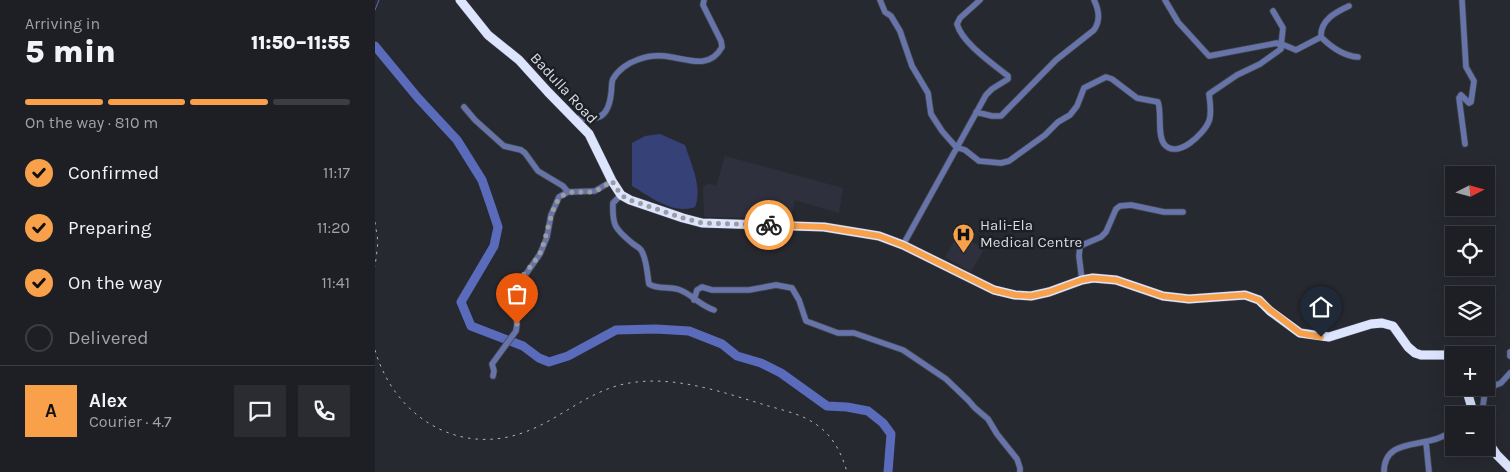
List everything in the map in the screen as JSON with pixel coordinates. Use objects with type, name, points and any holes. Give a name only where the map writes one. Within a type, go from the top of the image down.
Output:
[{"type":"highway","name":"Badulla Road","points":[[460,0],[488,36],[519,60],[589,134],[621,195]]},
{"type":"highway","points":[[621,195],[630,200],[702,223],[824,227],[879,236],[903,245],[994,290],[1015,295],[1031,296],[1093,278],[1116,280],[1163,296],[1189,299],[1245,295],[1259,300],[1300,333],[1329,338],[1371,324],[1382,324],[1393,326],[1408,347],[1415,353],[1445,356]]},
{"type":"highway","points":[[1495,452],[1510,468]]},
{"type":"street","points":[[573,118],[591,120],[600,118],[606,113],[610,104],[613,80],[621,69],[630,63],[652,56],[693,62],[706,60],[719,52],[722,47],[721,41],[703,5],[704,0]]},
{"type":"street","points":[[880,0],[885,12],[891,16],[900,31],[912,66],[928,93],[931,114],[942,131],[956,147],[965,150],[979,161],[1001,163],[1009,160],[1045,135],[1058,122],[1070,115],[1077,106],[1084,88],[1106,77],[1137,98],[1158,102],[1161,111],[1160,128],[1163,142],[1174,150],[1180,149],[1194,141],[1207,125],[1211,114],[1209,94],[1237,75],[1260,64],[1281,49],[1283,28],[1273,12]]},
{"type":"street","points":[[903,245],[976,112],[992,89],[1008,79],[1008,76],[973,46],[959,31],[957,24],[960,18],[979,0]]},
{"type":"street","points":[[976,112],[1001,116],[1056,60],[1094,30],[1099,24],[1099,16],[1094,0]]},
{"type":"street","points":[[1165,0],[1178,22],[1209,56],[1277,43],[1296,50],[1321,37]]},
{"type":"street","points":[[1462,0],[1466,67],[1474,81],[1471,102],[1467,102],[1461,95],[1459,98],[1465,144]]},
{"type":"street","points":[[1349,6],[1327,19],[1321,30],[1321,37],[1329,45],[1341,52],[1358,57]]},
{"type":"street","points":[[464,107],[475,120],[504,146],[521,150],[538,171],[563,186],[568,192]]},
{"type":"street","points":[[493,376],[492,364],[515,331],[517,324],[511,294],[514,286],[526,274],[540,254],[547,237],[551,215],[559,197],[568,192],[595,191],[612,181]]},
{"type":"street","points":[[621,195],[613,203],[612,218],[614,225],[640,250],[649,284],[654,288],[681,290],[704,307],[714,310]]},
{"type":"street","points":[[1082,280],[1079,256],[1080,246],[1101,237],[1106,232],[1116,209],[1120,206],[1164,212],[1183,212]]},
{"type":"street","points":[[694,300],[697,290],[702,287],[713,290],[749,290],[776,286],[792,288],[795,290],[806,321],[838,333],[854,332],[903,350],[946,379],[988,419],[997,434],[1017,459],[1020,472]]},
{"type":"street","points":[[1484,406],[1483,396],[1486,389],[1501,383],[1510,374]]},
{"type":"street","points":[[1384,472],[1385,459],[1398,447],[1426,442],[1445,436]]},
{"type":"street","points":[[1426,442],[1429,472]]},
{"type":"shaded area","points":[[660,134],[685,145],[697,184],[698,192],[695,207],[679,209],[670,207],[654,200],[632,186],[632,143],[645,136]]},
{"type":"shaded area","points":[[725,156],[843,188],[839,213],[795,200],[791,218],[704,217],[703,187],[709,183],[716,186]]},
{"type":"shaded area","name":"Hali-Ela Medical Centre","points":[[958,234],[984,249],[971,272],[945,257]]},
{"type":"waterway","points":[[375,10],[379,0]]},
{"type":"waterway","points":[[375,46],[418,98],[457,140],[482,180],[491,206],[498,227],[494,246],[461,302],[471,326],[523,346],[539,358],[549,362],[568,356],[616,330],[656,329],[689,331],[722,344],[737,356],[761,363],[781,373],[827,406],[868,411],[883,423],[891,434],[888,472]]},
{"type":"railway","points":[[375,222],[378,242],[375,267]]},
{"type":"railway","points":[[375,350],[384,373],[397,394],[413,412],[432,425],[453,434],[476,439],[500,438],[537,427],[607,389],[638,382],[675,382],[730,394],[792,413],[811,421],[828,434],[840,452],[847,472]]},
{"type":"way so far","points":[[517,324],[511,294],[514,286],[526,274],[540,254],[547,237],[551,215],[559,197],[568,192],[595,191],[612,181],[621,195],[630,200],[683,218],[702,223],[769,225]]},
{"type":"place","name":"Hali-Ela Medical Centre","points":[[964,253]]},
{"type":"route","points":[[769,225],[824,227],[879,236],[903,245],[994,290],[1015,295],[1031,296],[1093,278],[1116,280],[1163,296],[1189,299],[1245,295],[1259,300],[1300,333],[1321,337]]}]
